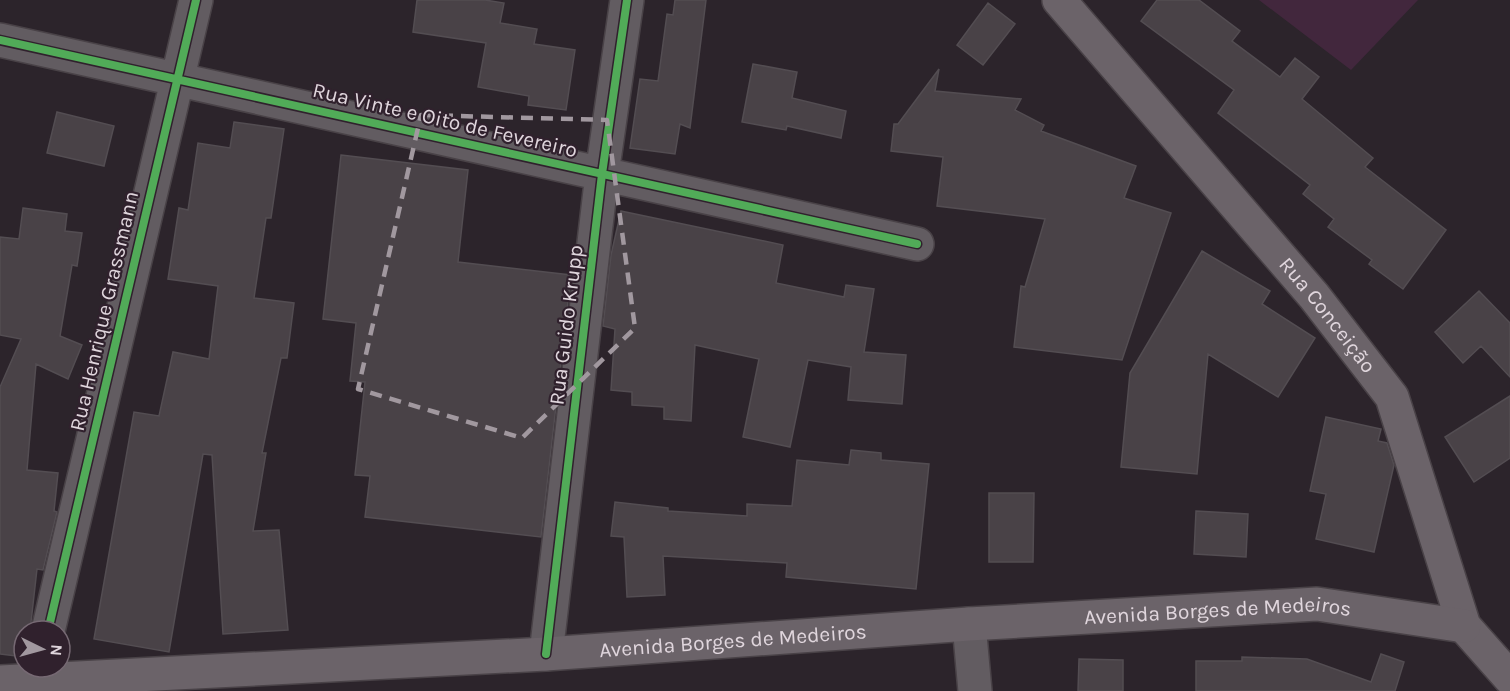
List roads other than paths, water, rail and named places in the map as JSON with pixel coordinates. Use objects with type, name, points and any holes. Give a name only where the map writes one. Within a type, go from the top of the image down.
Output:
[{"type":"main road","name":"Rua Conceição","points":[[1059,0],[1314,296],[1392,397],[1464,626],[1510,678]]},
{"type":"main road","name":"Avenida Borges de Medeiros","points":[[72,672],[546,654],[969,624],[1317,604],[1464,626]]},
{"type":"street","name":"Rua Henrique Grassmann","points":[[51,619],[196,0]]},
{"type":"street","name":"Rua Guido Krupp","points":[[546,654],[602,174],[627,0]]},
{"type":"street","name":"Rua Vinte e Oito de Fevereiro","points":[[0,40],[917,244]]},
{"type":"street","points":[[969,624],[975,691]]}]
